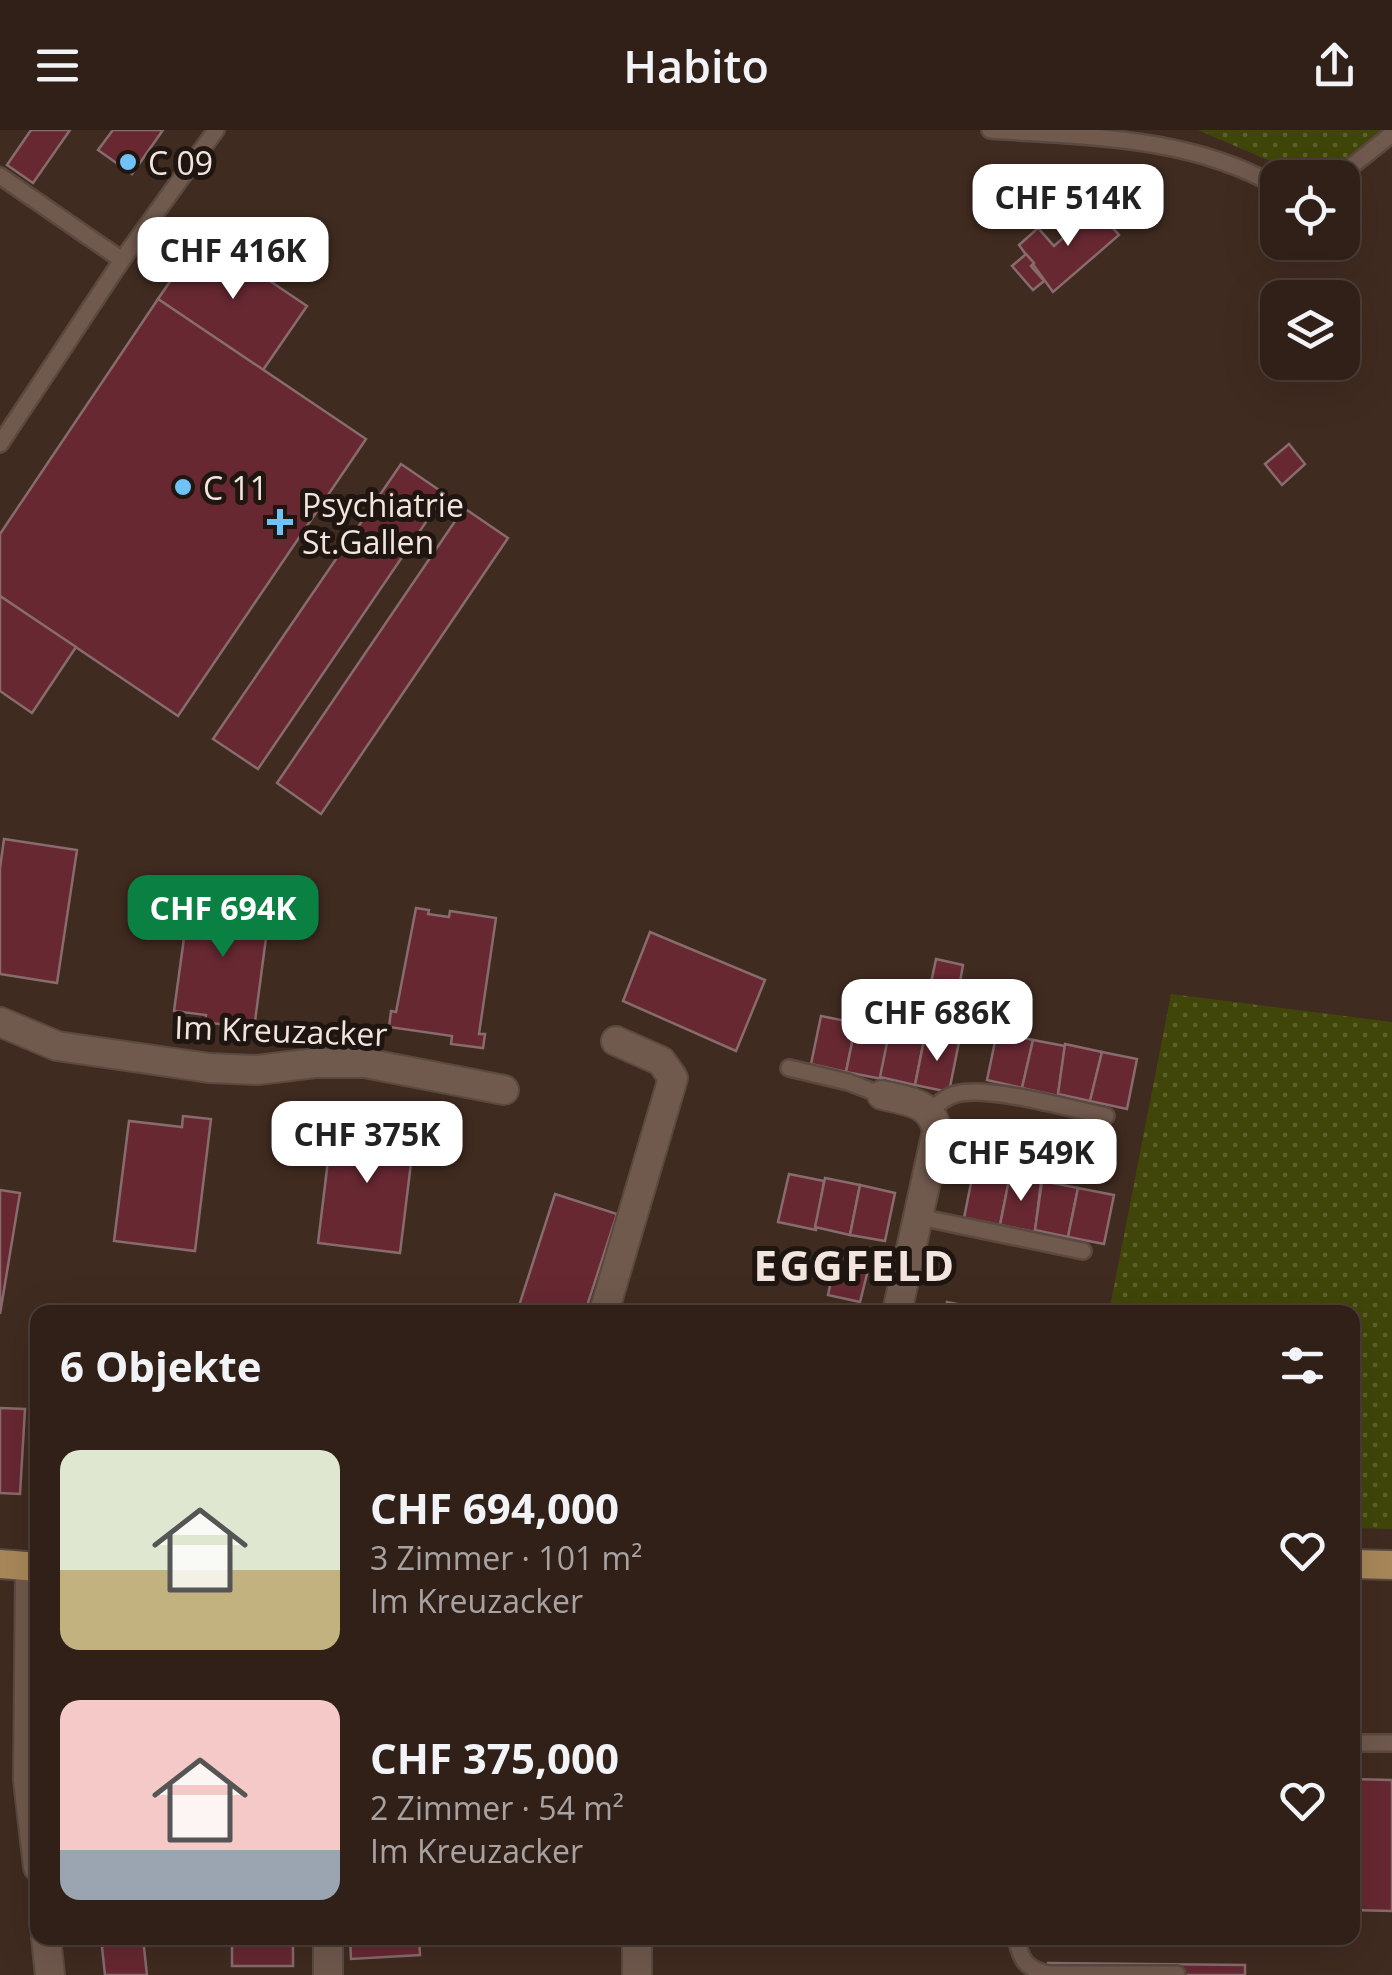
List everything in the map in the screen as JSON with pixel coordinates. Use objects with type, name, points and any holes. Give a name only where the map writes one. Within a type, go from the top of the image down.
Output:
[{"type":"main road","points":[[0,1564],[30,1567]]},
{"type":"main road","points":[[1360,1564],[1392,1565]]},
{"type":"street","name":"Im Kreuzacker","points":[[0,1022],[57,1046],[210,1068],[257,1070],[326,1062],[365,1063],[504,1090]]},
{"type":"street","points":[[606,1305],[673,1078],[662,1061],[616,1040]]},
{"type":"street","points":[[882,1096],[913,1102],[930,1112],[937,1131],[899,1305]]},
{"type":"street","points":[[30,1709],[30,1797]]},
{"type":"street","points":[[47,1945],[50,1975]]},
{"type":"street","points":[[328,1945],[328,1975]]},
{"type":"street","points":[[636,1945],[638,1975]]},
{"type":"lane","points":[[0,444],[122,260],[216,130]]},
{"type":"lane","points":[[990,130],[1169,146],[1233,164],[1260,178]]},
{"type":"lane","points":[[1360,160],[1392,134]]},
{"type":"lane","points":[[0,176],[122,260]]},
{"type":"lane","points":[[789,1068],[848,1082],[882,1096]]},
{"type":"lane","points":[[930,1112],[960,1092],[982,1092],[1106,1116]]},
{"type":"lane","points":[[919,1217],[1082,1251]]},
{"type":"lane","points":[[1360,1743],[1392,1743]]},
{"type":"lane","points":[[1018,1945],[1028,1969],[1048,1974],[1177,1974]]},
{"type":"green space","points":[[1198,130],[1392,130],[1360,161],[1268,160]]},
{"type":"green space","points":[[1171,994],[1392,1022],[1392,1529],[1360,1528],[1360,1305],[1110,1305]]},
{"type":"building","points":[[31,130],[70,130],[33,183],[7,165]]},
{"type":"building","name":"C 09","points":[[113,130],[163,130],[132,174],[98,150]]},
{"type":"building","points":[[1096,209],[1119,235],[1053,292],[1019,245],[1038,228],[1054,246]]},
{"type":"building","points":[[202,235],[307,306],[263,370],[158,299]]},
{"type":"building","points":[[1026,254],[1044,281],[1033,290],[1012,266]]},
{"type":"building","name":"C 11","points":[[158,299],[366,439],[178,716],[0,596],[0,534]]},
{"type":"building","points":[[1289,444],[1305,464],[1282,485],[1265,464]]},
{"type":"building","points":[[401,464],[445,494],[258,769],[213,739]]},
{"type":"building","points":[[464,508],[508,538],[321,814],[277,783]]},
{"type":"building","points":[[0,596],[76,647],[32,713],[0,691]]},
{"type":"building","points":[[4,839],[77,850],[57,983],[0,974],[0,868]]},
{"type":"building","points":[[183,896],[242,904],[243,897],[271,900],[254,1029],[205,1022],[206,1015],[174,1011],[187,916],[180,915]]},
{"type":"building","points":[[416,908],[449,917],[450,911],[496,918],[479,1034],[485,1034],[483,1048],[451,1044],[452,1036],[389,1027],[391,1011],[396,1012]]},
{"type":"building","points":[[650,932],[765,980],[736,1051],[623,1001]]},
{"type":"building","points":[[936,959],[963,965],[959,988],[931,983]]},
{"type":"building","points":[[821,1016],[856,1023],[846,1072],[811,1064]]},
{"type":"building","points":[[856,1023],[890,1030],[882,1079],[846,1072]]},
{"type":"building","points":[[890,1028],[925,1035],[915,1085],[880,1077]]},
{"type":"building","points":[[997,1032],[1033,1040],[1022,1088],[987,1080]]},
{"type":"building","points":[[925,1035],[959,1042],[949,1092],[915,1085]]},
{"type":"building","points":[[1033,1040],[1065,1046],[1058,1096],[1022,1088]]},
{"type":"building","points":[[1065,1044],[1102,1052],[1090,1101],[1058,1094]]},
{"type":"building","points":[[1102,1052],[1137,1059],[1127,1109],[1090,1101]]},
{"type":"building","points":[[183,1116],[211,1119],[195,1251],[114,1241],[129,1121],[182,1127]]},
{"type":"building","points":[[387,1118],[416,1122],[400,1253],[318,1243],[333,1119],[368,1122],[366,1135],[385,1137]]},
{"type":"building","points":[[974,1168],[1010,1175],[1000,1225],[964,1218]]},
{"type":"building","points":[[789,1174],[824,1181],[816,1230],[778,1222]]},
{"type":"building","points":[[1010,1175],[1041,1182],[1035,1232],[1000,1225]]},
{"type":"building","points":[[825,1178],[860,1185],[850,1235],[815,1227]]},
{"type":"building","points":[[1042,1181],[1078,1188],[1068,1237],[1035,1230]]},
{"type":"building","points":[[860,1185],[895,1193],[885,1241],[850,1235]]},
{"type":"building","points":[[1078,1188],[1114,1195],[1104,1244],[1068,1237]]},
{"type":"building","points":[[0,1190],[20,1193],[0,1314]]},
{"type":"building","points":[[555,1194],[617,1214],[587,1305],[519,1305]]},
{"type":"building","points":[[835,1262],[868,1270],[860,1302],[828,1295]]},
{"type":"building","points":[[0,1408],[25,1409],[20,1494],[0,1493]]},
{"type":"building","points":[[1360,1779],[1392,1780],[1392,1911],[1360,1910]]},
{"type":"building","points":[[102,1945],[144,1945],[147,1975],[105,1975]]},
{"type":"building","points":[[232,1945],[293,1945],[293,1966],[232,1966]]},
{"type":"building","points":[[350,1945],[419,1945],[420,1955],[351,1959]]},
{"type":"building","points":[[1048,1963],[1245,1965],[1245,1975],[1048,1975]]},
{"type":"place","name":"C 09","points":[[128,162]]},
{"type":"place","name":"C 11","points":[[183,487]]},
{"type":"place","name":"Psychiatrie St.Gallen","points":[[280,522]]},
{"type":"district","name":"EGGFELD","points":[[855,1264]]}]
